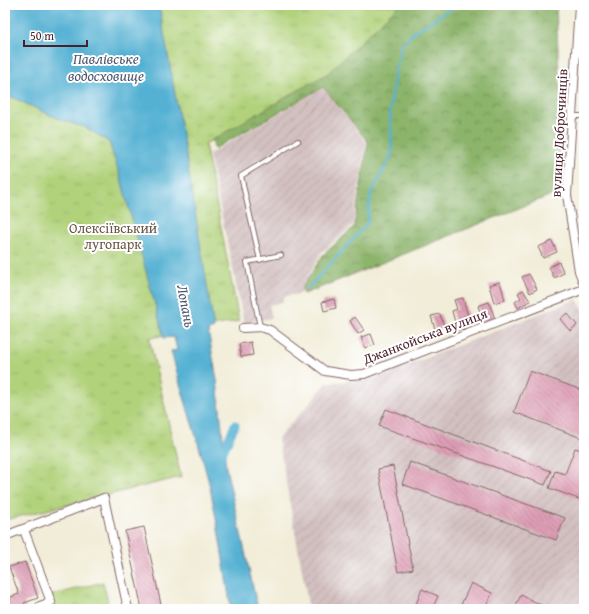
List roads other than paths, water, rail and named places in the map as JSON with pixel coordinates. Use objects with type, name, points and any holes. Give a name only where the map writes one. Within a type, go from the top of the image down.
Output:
[{"type":"street","name":"вулиця Доброчинців","points":[[579,5],[581,27],[572,116],[567,195],[584,284]]},
{"type":"street","name":"Джанкойська вулиця","points":[[260,327],[279,336],[325,371],[351,375],[364,374],[584,289]]},
{"type":"street","points":[[244,328],[260,327]]},
{"type":"street","points":[[5,536],[24,530],[104,498],[128,608]]},
{"type":"street","points":[[24,530],[52,602],[40,606]]},
{"type":"lane","points":[[572,116],[584,116]]},
{"type":"lane","points":[[260,260],[242,176],[298,141]]},
{"type":"lane","points":[[260,327],[247,262],[281,255]]},
{"type":"lane","points":[[118,609],[128,608]]},
{"type":"water","name":"Павлівське водосховище","points":[[5,5],[159,5],[185,150],[214,328],[208,330],[217,380],[226,468],[258,609],[231,609],[209,483],[171,351],[177,350],[174,337],[164,338],[121,179],[109,142],[85,127],[61,120],[5,94]]},
{"type":"waterway","points":[[307,289],[367,224],[371,193],[392,154],[390,110],[395,73],[402,44],[414,32],[457,5]]},
{"type":"waterway","points":[[220,458],[235,425]]},
{"type":"park label","name":"Олексіївський лугопарк","points":[[113,236]]},
{"type":"water label","name":"Лопань","points":[[186,306]]}]
